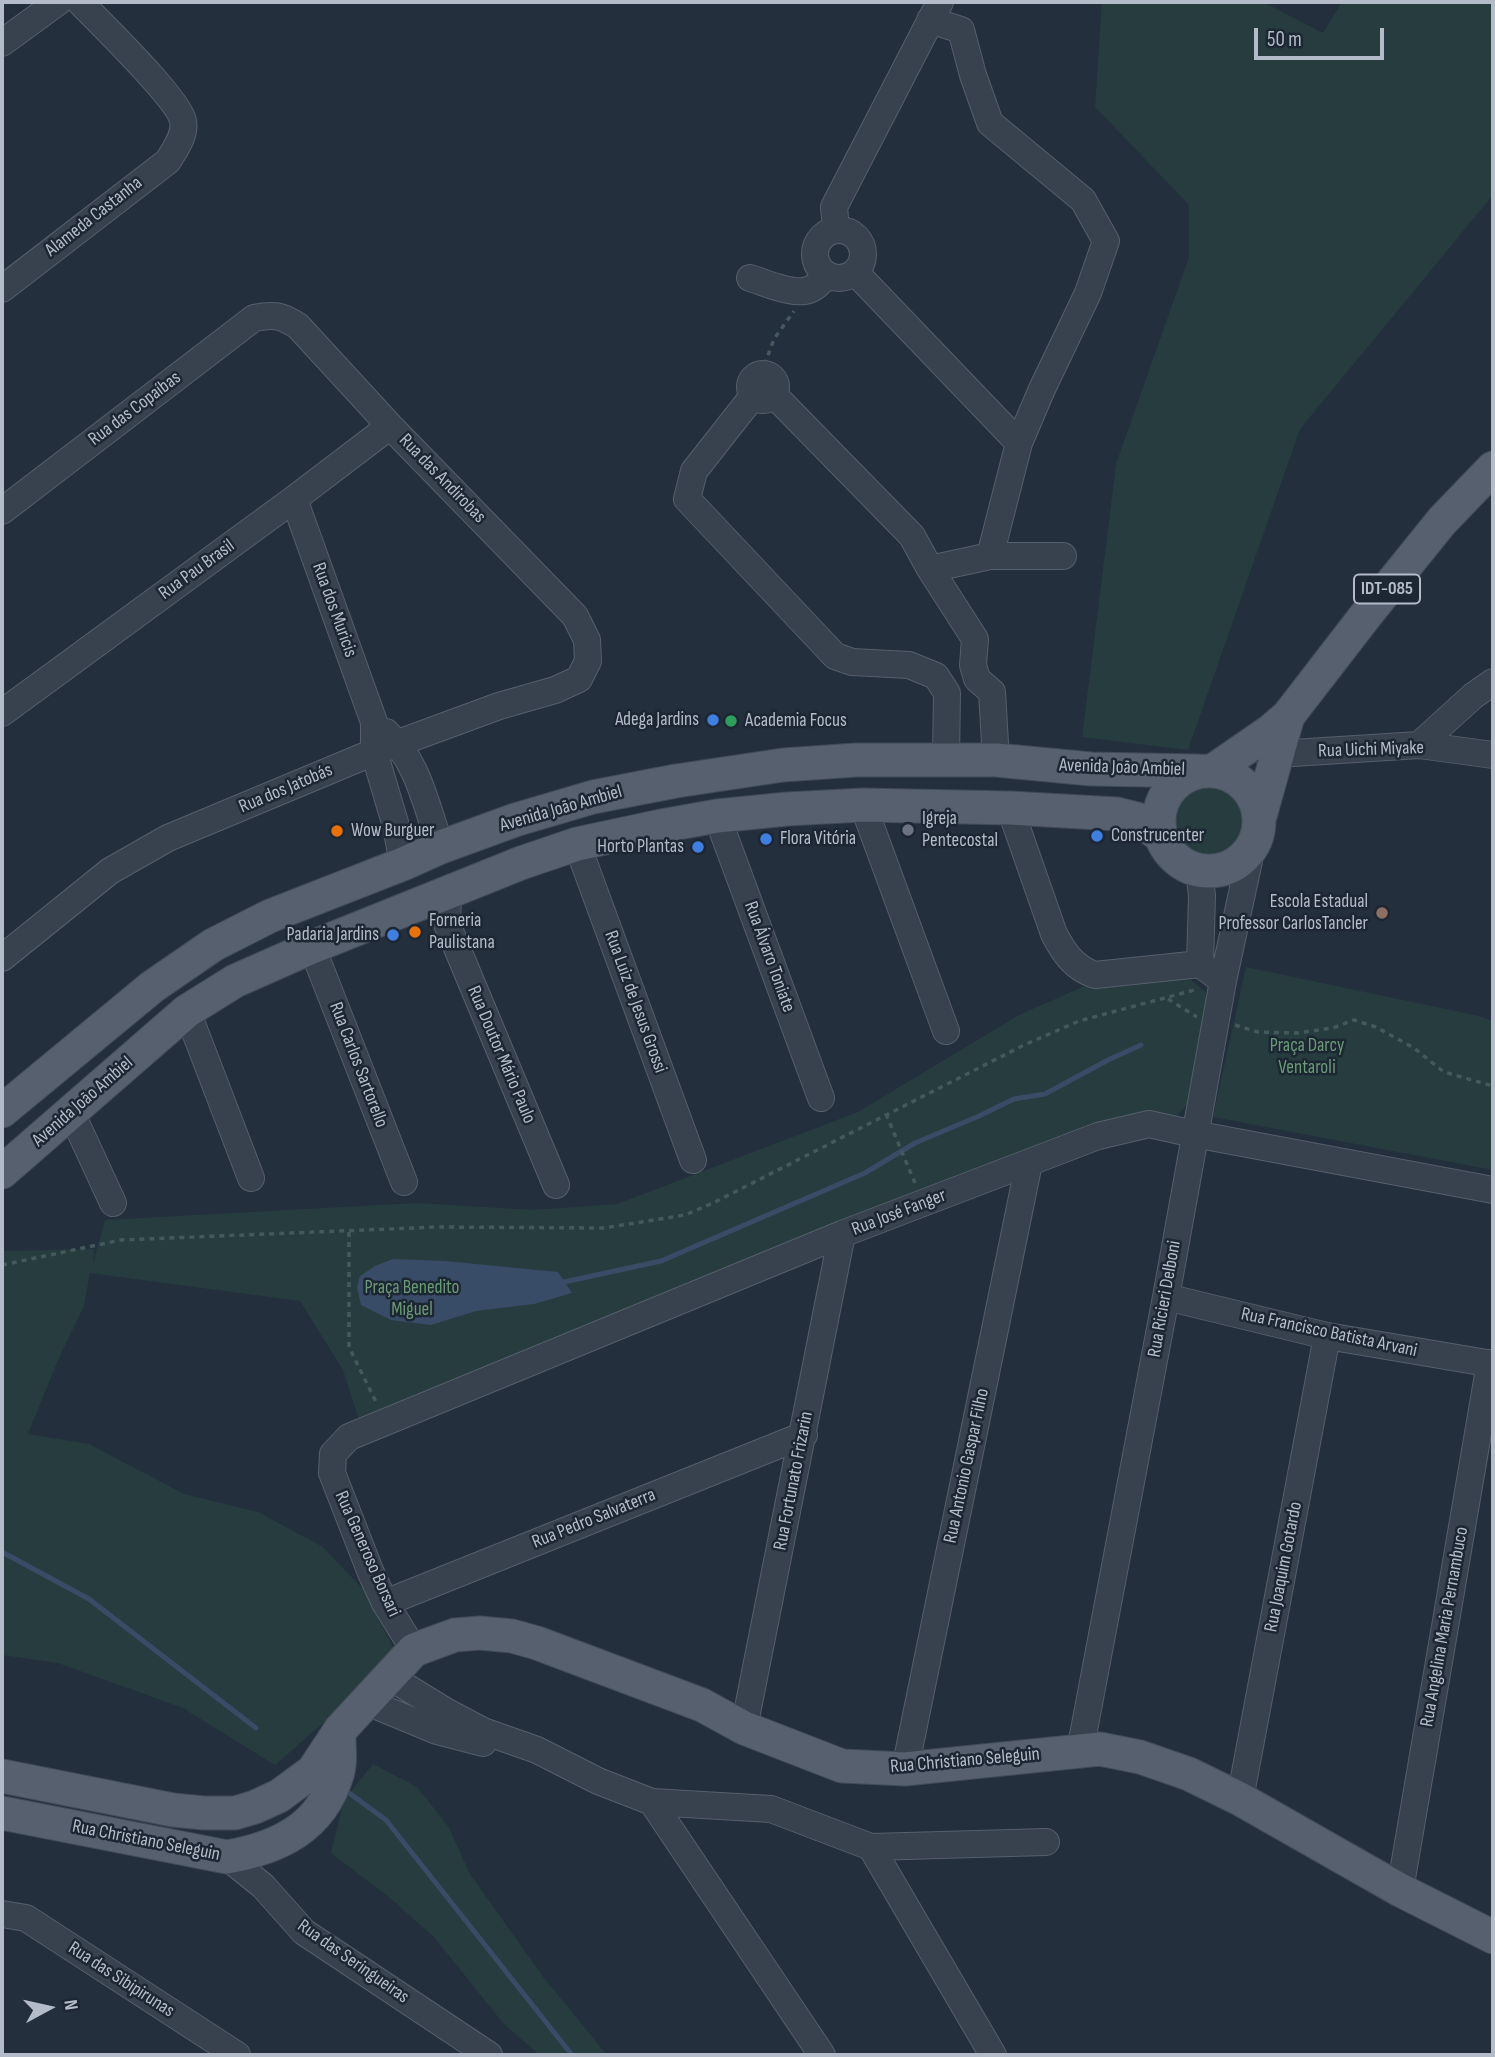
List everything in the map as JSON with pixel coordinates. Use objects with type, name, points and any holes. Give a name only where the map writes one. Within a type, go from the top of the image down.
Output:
[{"type":"main road","name":"IDT-085","points":[[1263,750],[1442,521],[1493,468]]},
{"type":"main road","points":[[1199,870],[1212,872],[1242,860],[1256,831],[1263,750],[1206,771]]},
{"type":"main road","name":"Avenida João Ambiel","points":[[2,1111],[152,987],[213,945],[270,916],[441,847],[515,820],[593,797],[783,765],[856,760],[996,760],[1091,769],[1206,771],[1231,775],[1245,785],[1255,799],[1256,831]]},
{"type":"main road","name":"Avenida João Ambiel","points":[[1199,870],[1180,863],[1168,851],[1158,820],[1161,803],[1170,789],[1182,777],[1206,771]]},
{"type":"main road","name":"Avenida João Ambiel","points":[[2,1172],[187,1011],[234,981],[416,905],[447,909],[521,863],[577,844],[717,816],[863,805],[1010,808],[1117,814],[1137,819],[1161,836]]},
{"type":"main road","points":[[441,847],[452,873],[447,909]]},
{"type":"main road","points":[[403,864],[400,878],[402,891],[407,900],[416,905]]},
{"type":"main road","name":"Rua Christiano Seleguin","points":[[2,1776],[173,1810],[204,1814],[235,1813],[279,1796],[313,1771],[340,1730],[414,1650],[455,1635],[480,1633],[512,1636],[702,1705],[744,1728],[842,1766],[905,1769],[1100,1749],[1140,1757],[1189,1774],[1240,1799],[1399,1890],[1493,1937]]},
{"type":"main road","name":"Rua Christiano Seleguin","points":[[2,1813],[227,1857],[247,1854],[298,1832],[323,1807],[338,1773],[340,1730]]},
{"type":"main road","points":[[302,1781],[318,1791],[323,1807]]},
{"type":"street","points":[[2,43],[58,2]]},
{"type":"street","name":"Alameda Castanha","points":[[2,289],[168,161],[181,140],[183,121],[171,98],[80,2]]},
{"type":"street","points":[[836,229],[834,206],[935,11],[961,30],[990,123],[1083,200],[1106,241],[1088,293],[1019,443],[990,556]]},
{"type":"street","points":[[836,229],[851,233],[861,244],[862,259],[855,272],[841,278],[826,275],[816,264],[815,249],[822,236],[836,229]]},
{"type":"street","points":[[855,272],[1019,443]]},
{"type":"street","points":[[750,278],[805,291],[819,285],[826,275]]},
{"type":"street","name":"Rua das Andirobas","points":[[271,314],[298,326],[390,426],[575,616],[587,640],[588,661]]},
{"type":"street","name":"Rua das Copaíbas","points":[[2,511],[254,318],[271,314]]},
{"type":"street","points":[[946,759],[947,693],[936,676],[909,665],[852,662],[835,656],[687,499],[694,471],[763,388],[912,536],[975,639],[972,665],[977,679],[992,692],[996,760]]},
{"type":"street","name":"Rua Pau Brasil","points":[[2,713],[390,426]]},
{"type":"street","name":"Rua dos Muricis","points":[[293,499],[374,722],[386,747]]},
{"type":"street","points":[[930,569],[990,556],[1063,556]]},
{"type":"street","name":"Rua dos Jatobás","points":[[2,958],[110,871],[169,838],[386,747],[499,706],[555,690],[579,679],[588,661]]},
{"type":"street","points":[[1419,745],[1473,696],[1493,682]]},
{"type":"street","name":"Rua Uichi Miyake","points":[[1263,750],[1419,745],[1493,755]]},
{"type":"street","points":[[386,747],[412,765],[441,847]]},
{"type":"street","points":[[386,747],[403,864]]},
{"type":"street","points":[[863,805],[946,1031]]},
{"type":"street","points":[[1010,808],[1054,934],[1075,965],[1095,975],[1200,964],[1223,981]]},
{"type":"street","name":"Rua Álvaro Toniate","points":[[717,816],[821,1098]]},
{"type":"street","name":"Rua Ricieri Delboni","points":[[1080,1751],[1223,981],[1256,831]]},
{"type":"street","name":"Rua Luiz de Jesus Grossi","points":[[577,844],[693,1160]]},
{"type":"street","points":[[1199,870],[1202,896],[1200,964]]},
{"type":"street","name":"Rua Doutor Mário Paulo","points":[[447,909],[556,1185]]},
{"type":"street","name":"Rua Carlos Sartorello","points":[[312,947],[404,1182]]},
{"type":"street","points":[[187,1011],[251,1178]]},
{"type":"street","points":[[71,1112],[113,1202]]},
{"type":"street","name":"Rua José Fanger","points":[[333,1454],[349,1437],[842,1234],[1098,1136],[1149,1124],[1493,1190]]},
{"type":"street","name":"Rua Antonio Gaspar Filho","points":[[905,1769],[1029,1163]]},
{"type":"street","name":"Rua Fortunato Frizarin","points":[[744,1728],[842,1234]]},
{"type":"street","name":"Rua Francisco Batista Arvani","points":[[1166,1297],[1327,1336],[1492,1364]]},
{"type":"street","name":"Rua Joaquim Gotardo","points":[[1240,1799],[1327,1336]]},
{"type":"street","name":"Rua Angelina Maria Pernambuco","points":[[1399,1890],[1492,1364]]},
{"type":"street","name":"Rua Pedro Salvaterra","points":[[385,1603],[804,1435]]},
{"type":"street","name":"Rua Generoso Borsari","points":[[333,1454],[332,1474],[371,1573],[385,1603],[414,1650]]},
{"type":"street","points":[[390,1677],[483,1731],[537,1750],[598,1782],[652,1802],[771,1809],[871,1846],[1046,1842]]},
{"type":"street","points":[[366,1702],[437,1731],[479,1743],[537,1750]]},
{"type":"street","points":[[652,1802],[822,2055]]},
{"type":"street","points":[[871,1846],[993,2055]]},
{"type":"street","name":"Rua das Seringueiras","points":[[227,1857],[263,1886],[304,1932],[489,2055]]},
{"type":"street","name":"Rua das Sibipirunas","points":[[2,1914],[26,1919],[237,2055]]},
{"type":"path","points":[[763,388],[765,358],[786,319],[800,304],[805,291]]},
{"type":"path","points":[[2,1265],[121,1240],[437,1227],[604,1228],[685,1215],[1014,1049],[1057,1030],[1223,981]]},
{"type":"path","points":[[1167,998],[1198,1017],[1258,1032],[1297,1033],[1333,1028],[1354,1020],[1376,1027],[1414,1048],[1444,1072],[1493,1086]]},
{"type":"path","points":[[886,1114],[907,1164]]},
{"type":"path","points":[[349,1232],[349,1347],[374,1401],[393,1419]]},
{"type":"green space","points":[[1102,2],[1263,2],[1323,33],[1342,2],[1493,2],[1493,195],[1300,429],[1188,750],[1082,737],[1116,464],[1189,257],[1189,205],[1095,107]]},
{"type":"green space","points":[[1210,783],[1225,786],[1238,795],[1247,808],[1250,823],[1247,838],[1238,851],[1225,860],[1210,863],[1195,860],[1182,851],[1173,838],[1170,823],[1173,808],[1182,795],[1195,786]]},
{"type":"green space","name":"Praça Darcy Ventaroli","points":[[1246,967],[1493,1021],[1493,1170],[1213,1117]]},
{"type":"green space","name":"Praça Benedito Miguel","points":[[1189,978],[1211,997],[1190,1102],[1175,1118],[1139,1112],[360,1423],[343,1370],[300,1301],[90,1273],[84,1306],[58,1360],[28,1434],[89,1444],[184,1494],[258,1512],[323,1547],[363,1589],[395,1651],[353,1697],[275,1765],[183,1708],[58,1663],[2,1655],[2,1251],[94,1249],[93,1263],[105,1220],[417,1203],[533,1210],[617,1204],[858,1112],[1019,1015],[1087,985]]},
{"type":"green space","points":[[373,1764],[417,1787],[448,1826],[470,1874],[544,1978],[607,2055],[539,2055],[503,2023],[434,1937],[389,1897],[331,1853],[344,1800]]},
{"type":"water","points":[[393,1259],[558,1272],[572,1293],[534,1304],[476,1311],[431,1325],[391,1320],[361,1305],[357,1287],[360,1276]]},
{"type":"waterway","points":[[564,1282],[661,1261],[865,1173],[915,1143],[1014,1099],[1045,1094],[1141,1045]]},
{"type":"waterway","points":[[2,1552],[89,1599],[256,1728]]},
{"type":"waterway","points":[[345,1790],[386,1820],[572,2055]]},
{"type":"place","name":"Adega Jardins","points":[[713,720]]},
{"type":"place","name":"Academia Focus","points":[[731,721]]},
{"type":"place","name":"Igreja Pentecostal","points":[[908,830]]},
{"type":"place","name":"Wow Burguer","points":[[337,831]]},
{"type":"place","name":"Construcenter","points":[[1097,836]]},
{"type":"place","name":"Flora Vitória","points":[[766,839]]},
{"type":"place","name":"Horto Plantas","points":[[698,847]]},
{"type":"place","name":"Escola Estadual Professor CarlosTancler","points":[[1382,913]]},
{"type":"place","name":"Forneria Paulistana","points":[[415,932]]},
{"type":"place","name":"Padaria Jardins","points":[[393,935]]}]
